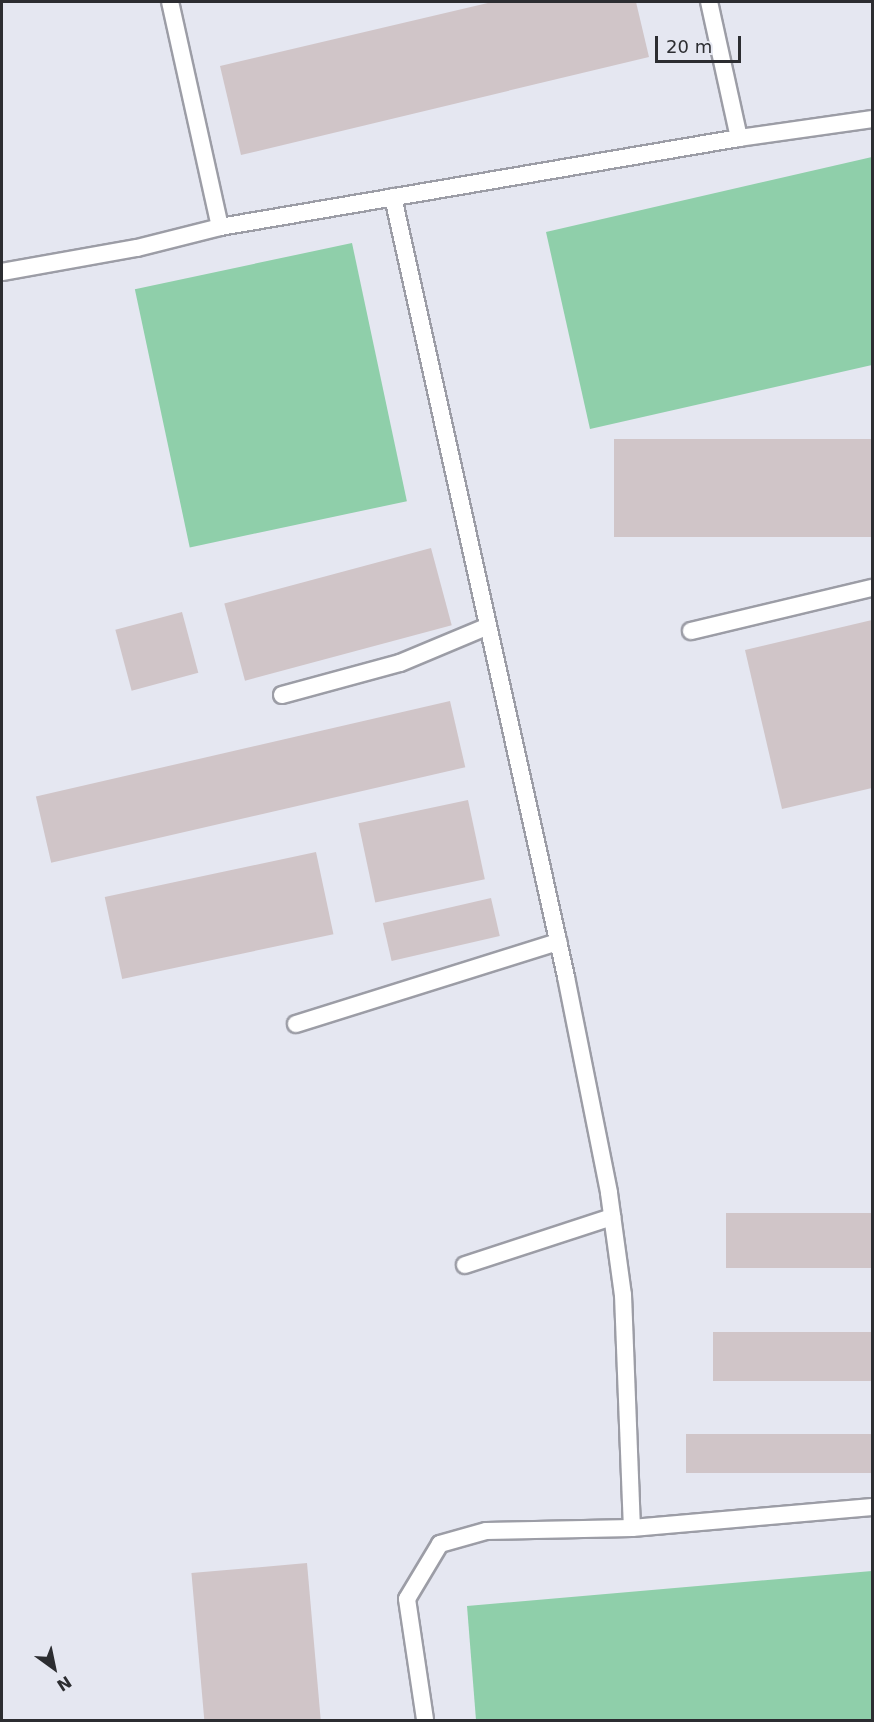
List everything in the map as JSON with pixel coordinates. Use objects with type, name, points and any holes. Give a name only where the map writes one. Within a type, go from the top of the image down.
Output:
[{"type":"lane","points":[[170,2],[220,227]]},
{"type":"lane","points":[[709,2],[739,138]]},
{"type":"lane","points":[[2,272],[137,248],[220,227],[739,138],[873,119]]},
{"type":"lane","points":[[393,197],[486,627],[558,942],[612,1217],[623,1294],[632,1528]]},
{"type":"lane","points":[[691,631],[873,588]]},
{"type":"lane","points":[[282,694],[400,663],[486,627]]},
{"type":"lane","points":[[296,1024],[558,942]]},
{"type":"lane","points":[[465,1265],[612,1217]]},
{"type":"lane","points":[[425,1720],[407,1599],[440,1544],[486,1531],[632,1528],[873,1507]]},
{"type":"green space","points":[[872,157],[872,365],[590,429],[546,232]]},
{"type":"green space","points":[[352,243],[407,501],[190,547],[135,289]]},
{"type":"green space","points":[[872,1571],[872,1720],[476,1720],[467,1606]]},
{"type":"building","points":[[492,2],[636,2],[649,57],[241,155],[220,66]]},
{"type":"building","points":[[614,439],[872,439],[872,537],[614,537]]},
{"type":"building","points":[[431,548],[452,625],[245,681],[224,603]]},
{"type":"building","points":[[182,612],[198,673],[132,691],[115,630]]},
{"type":"building","points":[[872,620],[872,788],[782,809],[745,650]]},
{"type":"building","points":[[450,701],[465,767],[51,863],[36,797]]},
{"type":"building","points":[[468,800],[485,879],[375,903],[358,823]]},
{"type":"building","points":[[316,852],[333,934],[122,979],[105,897]]},
{"type":"building","points":[[491,898],[500,936],[392,961],[383,923]]},
{"type":"building","points":[[726,1213],[872,1213],[872,1268],[726,1268]]},
{"type":"building","points":[[713,1332],[872,1332],[872,1381],[713,1381]]},
{"type":"building","points":[[686,1434],[872,1434],[872,1473],[686,1473]]},
{"type":"building","points":[[307,1563],[321,1720],[204,1720],[191,1573]]}]
